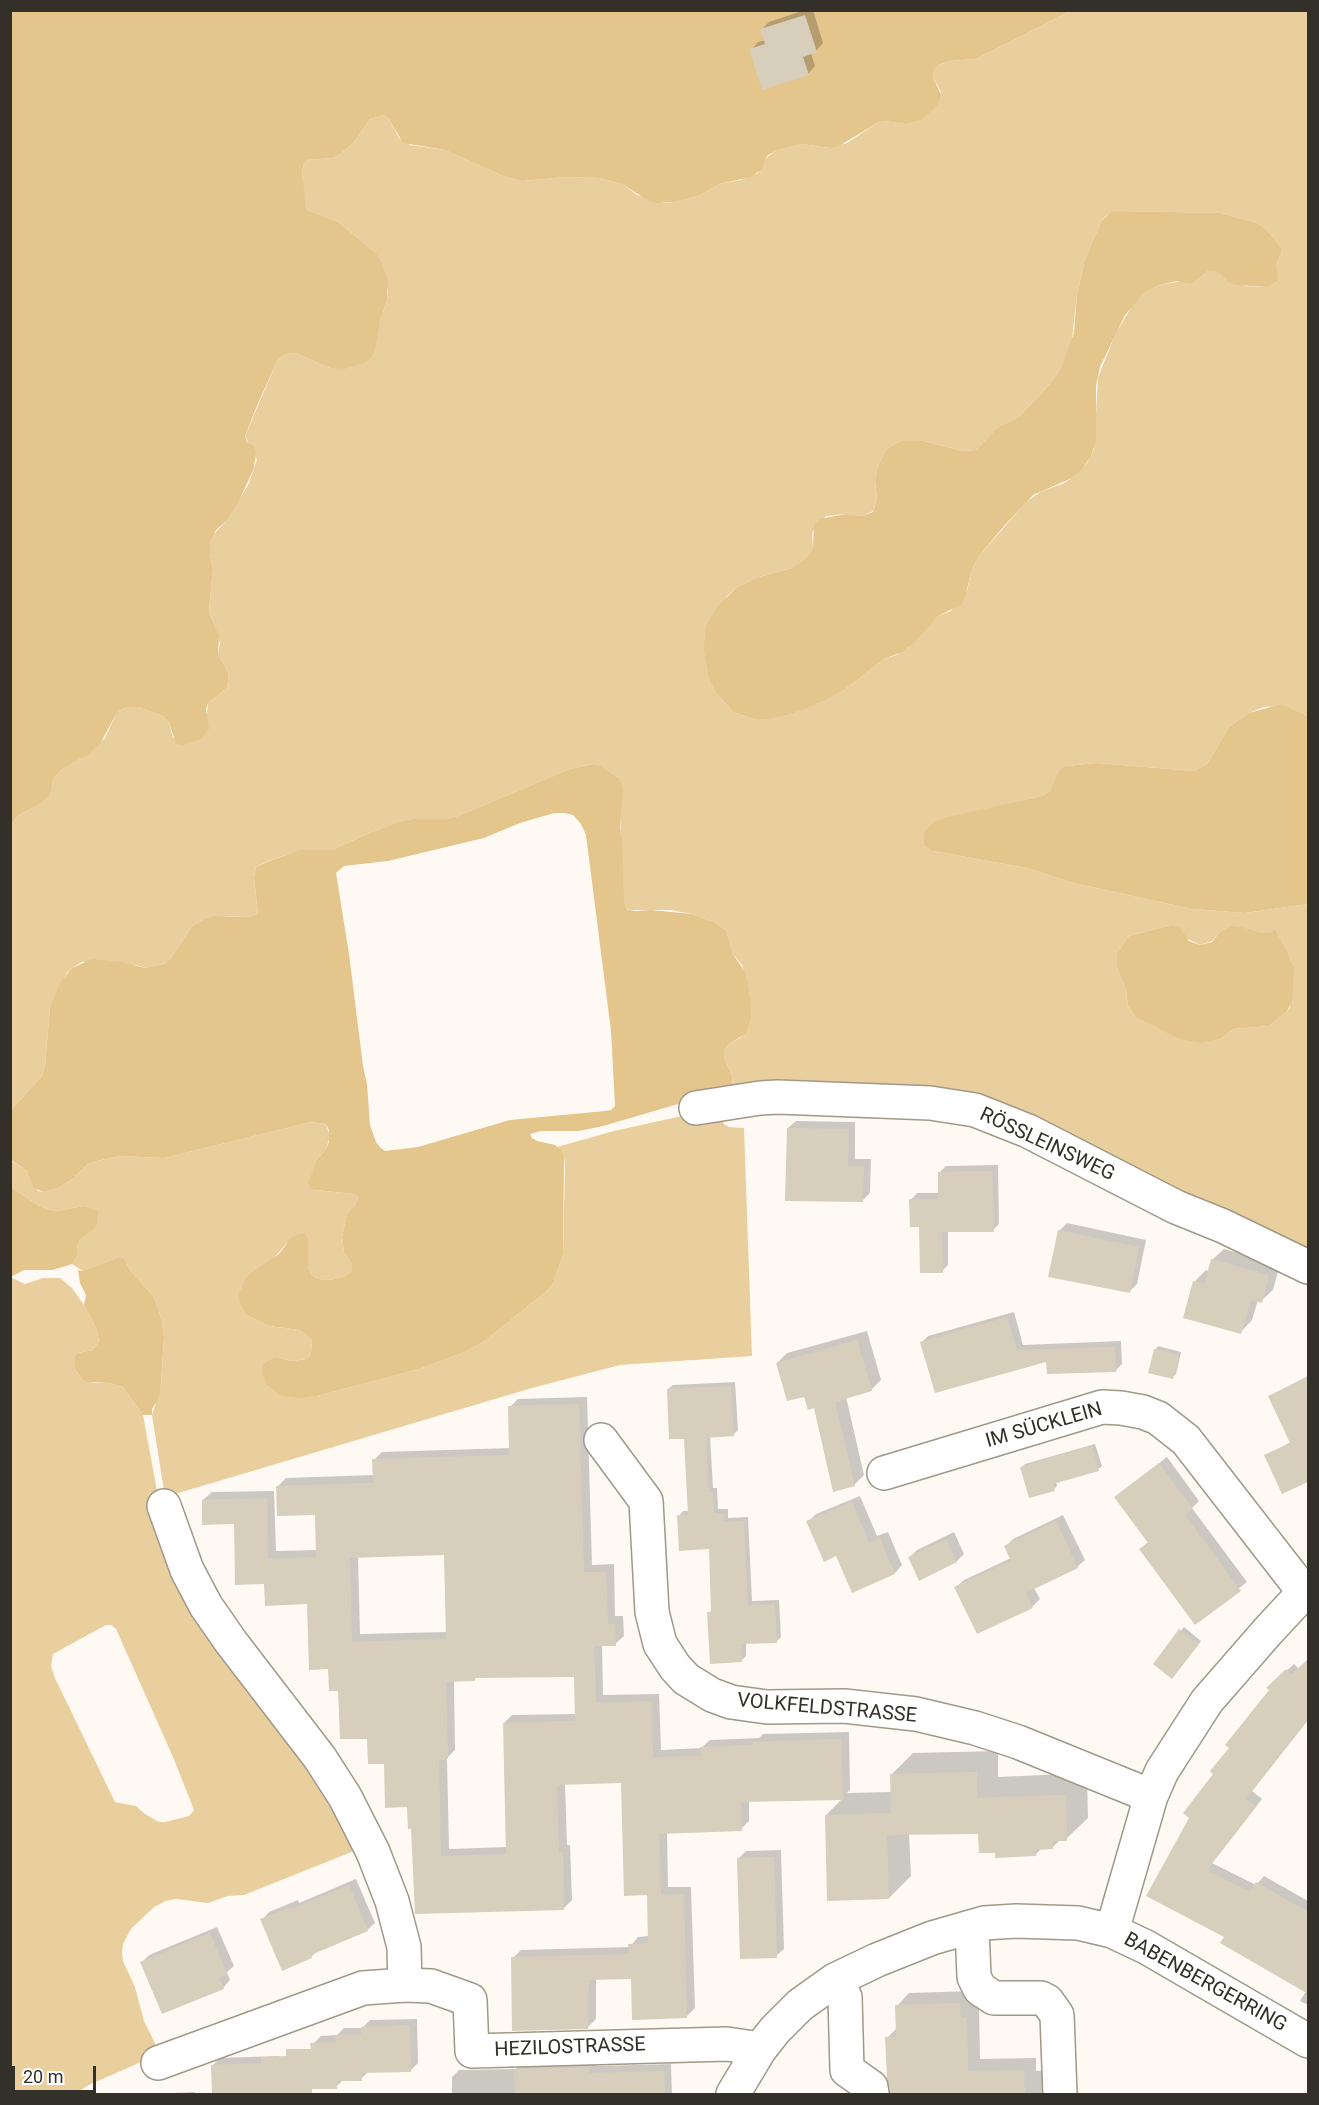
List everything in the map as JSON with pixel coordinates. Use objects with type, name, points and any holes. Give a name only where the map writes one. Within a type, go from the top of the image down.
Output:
[{"type":"street","name":"RÖSSLEINSWEG","points":[[696,1108],[778,1097],[930,1103],[975,1110],[1028,1131],[1176,1207],[1223,1226],[1308,1267]]},
{"type":"street","name":"IM SÜCKLEIN","points":[[884,1473],[1102,1407],[1143,1412],[1158,1418],[1186,1440],[1306,1590]]},
{"type":"street","name":"VOLKFELDSTRASSE","points":[[601,1440],[646,1501],[652,1612],[660,1644],[686,1679],[712,1695],[731,1702],[767,1707],[855,1707],[916,1714],[975,1728],[1018,1742],[1151,1796]]},
{"type":"street","points":[[164,1506],[187,1570],[206,1606],[320,1758],[345,1797],[373,1852],[392,1901],[404,1947],[418,1985]]},
{"type":"street","points":[[1112,1931],[1151,1796],[1162,1771],[1207,1701],[1306,1590]]},
{"type":"street","name":"BABENBERGERRING","points":[[734,2094],[760,2049],[775,2030],[800,2005],[835,1980],[921,1942],[984,1923],[1042,1921],[1078,1923],[1112,1931],[1146,1947],[1308,2042]]},
{"type":"street","points":[[972,1927],[974,1977],[980,1989],[994,1998],[1041,1998],[1047,2001],[1057,2015],[1060,2094]]},
{"type":"street","points":[[835,1980],[845,1997],[848,2070],[871,2086],[872,2094]]},
{"type":"street","name":"HEZILOSTRASSE","points":[[158,2063],[363,1988],[418,1985],[470,2000],[472,2051],[727,2044],[760,2049]]},
{"type":"shaded area","points":[[11,11],[1070,11],[976,59],[950,61],[938,65],[934,69],[933,77],[941,95],[937,106],[921,120],[905,124],[885,121],[877,123],[839,146],[830,148],[802,144],[777,150],[768,155],[762,169],[751,177],[719,184],[701,195],[675,202],[656,203],[624,185],[600,178],[566,177],[522,181],[503,176],[445,150],[403,143],[389,119],[384,115],[370,119],[355,141],[339,155],[333,158],[307,160],[302,173],[306,210],[338,222],[374,251],[381,261],[388,281],[387,300],[380,321],[376,347],[371,358],[364,363],[344,369],[330,368],[298,354],[290,353],[283,356],[277,361],[256,408],[245,436],[256,452],[254,468],[239,501],[226,521],[216,530],[210,542],[213,569],[209,610],[219,636],[218,654],[229,674],[227,688],[208,703],[206,709],[209,729],[201,739],[183,745],[176,744],[169,722],[163,716],[138,707],[122,709],[116,714],[100,744],[87,755],[61,770],[53,779],[48,797],[19,815],[11,824]]},
{"type":"shaded area","points":[[1070,11],[1308,11],[1308,716],[1287,706],[1264,707],[1249,713],[1229,727],[1207,764],[1194,771],[1097,763],[1066,766],[1050,791],[1042,796],[1016,802],[933,851],[1027,868],[1074,883],[1192,909],[1245,913],[1308,904],[1308,1261],[1045,1133],[733,1088],[732,1075],[724,1058],[724,1051],[729,1044],[741,1037],[750,995],[742,965],[733,954],[726,930],[714,922],[671,910],[629,910],[623,904],[619,778],[593,764],[570,769],[458,816],[446,819],[412,819],[372,832],[332,850],[292,853],[266,862],[256,867],[254,877],[258,914],[249,917],[226,916],[201,921],[192,926],[171,958],[164,964],[145,968],[136,965],[82,962],[67,973],[50,1007],[45,1066],[42,1076],[11,1110],[11,824],[19,815],[40,804],[52,789],[53,779],[61,770],[80,759],[105,738],[116,714],[122,709],[138,707],[163,716],[169,722],[173,738],[207,714],[208,703],[227,688],[229,674],[218,654],[220,643],[209,610],[213,569],[210,542],[248,485],[257,460],[245,436],[277,361],[290,353],[298,354],[330,368],[376,347],[378,327],[388,290],[374,251],[338,222],[305,210],[302,173],[304,163],[307,160],[333,158],[339,155],[355,141],[370,119],[384,115],[389,119],[399,138],[410,145],[445,150],[503,176],[522,181],[566,177],[600,178],[624,185],[637,195],[664,203],[675,202],[701,195],[719,184],[741,180],[758,173],[765,159],[776,150],[802,144],[829,148],[847,143],[877,123],[885,121],[905,124],[941,92],[933,77],[934,68],[950,61],[976,59]],"holes":[[[1119,211],[1221,213],[1257,223],[1265,228],[1281,247],[1279,258],[1267,287],[1245,286],[1215,270],[1208,271],[1192,284],[1182,281],[1159,285],[1135,301],[1116,333],[1098,377],[1094,449],[1087,463],[1072,478],[1042,491],[1027,501],[978,557],[971,572],[967,591],[951,611],[938,616],[909,647],[884,659],[844,690],[793,714],[757,720],[733,712],[718,695],[726,597],[737,587],[759,577],[792,568],[809,557],[813,548],[812,533],[826,516],[846,514],[862,516],[873,511],[877,498],[875,480],[878,466],[886,450],[893,445],[901,441],[924,441],[962,451],[976,450],[998,427],[1019,417],[1060,370],[1072,340],[1077,295],[1085,259],[1102,220]],[[1171,925],[1182,932],[1186,938],[1200,945],[1212,941],[1219,933],[1246,928],[1277,935],[1291,961],[1290,1007],[1269,1026],[1233,1029],[1222,1038],[1157,1028],[1136,1018],[1128,1006],[1126,989],[1117,968],[1117,953],[1129,936]]]},
{"type":"shaded area","points":[[1112,212],[1221,213],[1257,223],[1265,228],[1281,247],[1276,266],[1277,281],[1267,287],[1236,285],[1228,282],[1215,271],[1208,271],[1192,284],[1177,281],[1159,285],[1143,294],[1125,315],[1100,367],[1096,386],[1096,441],[1091,456],[1072,478],[1033,495],[1004,526],[978,557],[962,604],[938,616],[914,643],[902,652],[884,659],[844,690],[825,700],[793,714],[768,719],[757,720],[733,712],[718,695],[709,678],[704,651],[706,626],[718,606],[737,587],[759,577],[792,568],[808,557],[813,548],[814,525],[819,519],[846,514],[862,516],[873,512],[877,498],[875,480],[878,466],[886,450],[893,445],[901,441],[924,441],[962,451],[976,450],[998,427],[1019,417],[1060,370],[1074,333],[1077,295],[1085,259],[1102,220]]},
{"type":"shaded area","points":[[1278,705],[1287,706],[1308,716],[1308,904],[1245,913],[1192,909],[1074,883],[1027,868],[933,851],[924,845],[924,832],[935,822],[1042,796],[1050,791],[1060,770],[1066,766],[1097,763],[1194,771],[1207,764],[1229,727],[1249,713]]},
{"type":"shaded area","points":[[593,764],[619,778],[623,788],[620,827],[624,904],[628,910],[692,914],[714,922],[726,930],[733,954],[745,972],[750,995],[751,1018],[746,1033],[729,1044],[724,1051],[724,1058],[732,1075],[733,1088],[603,1126],[579,1131],[541,1131],[530,1134],[537,1141],[555,1145],[564,1157],[563,1254],[554,1281],[548,1290],[486,1340],[465,1352],[419,1369],[317,1396],[300,1398],[282,1396],[265,1383],[262,1371],[264,1363],[276,1357],[292,1361],[307,1359],[311,1353],[312,1340],[300,1330],[269,1326],[247,1315],[240,1304],[239,1294],[246,1278],[252,1272],[279,1254],[291,1238],[299,1234],[305,1234],[308,1239],[308,1268],[312,1275],[318,1279],[330,1280],[350,1273],[352,1264],[344,1252],[342,1237],[347,1214],[358,1198],[355,1194],[315,1190],[309,1187],[308,1183],[317,1160],[329,1142],[329,1130],[326,1124],[311,1122],[164,1158],[121,1156],[101,1160],[88,1164],[58,1188],[44,1192],[34,1188],[27,1171],[11,1160],[11,1110],[42,1076],[45,1066],[50,1007],[60,983],[72,968],[92,959],[122,962],[145,968],[164,964],[171,958],[192,926],[201,921],[214,916],[249,917],[258,914],[254,877],[256,867],[267,862],[300,850],[332,850],[399,822],[458,816],[570,769]],"holes":[[[554,813],[573,815],[581,824],[586,835],[611,1031],[615,1106],[605,1111],[510,1120],[418,1147],[385,1151],[376,1142],[370,1125],[367,1084],[336,873],[344,866],[388,861],[484,838],[520,823]]]},
{"type":"shaded area","points":[[1171,925],[1180,928],[1189,941],[1200,945],[1212,942],[1219,933],[1232,926],[1269,933],[1275,930],[1294,969],[1292,1001],[1287,1011],[1269,1026],[1233,1029],[1222,1038],[1201,1043],[1180,1039],[1136,1018],[1128,1006],[1126,989],[1117,968],[1117,953],[1129,936]]},
{"type":"shaded area","points":[[718,1108],[724,1124],[729,1127],[744,1128],[752,1356],[620,1365],[532,1388],[165,1497],[152,1415],[161,1385],[164,1337],[162,1321],[154,1297],[130,1270],[124,1258],[119,1257],[83,1271],[72,1264],[77,1256],[77,1246],[84,1235],[84,1206],[56,1211],[47,1209],[11,1187],[10,1160],[27,1171],[38,1191],[44,1192],[58,1188],[88,1164],[101,1160],[121,1156],[164,1158],[311,1122],[326,1124],[330,1136],[326,1149],[317,1160],[315,1190],[355,1194],[358,1198],[347,1214],[342,1237],[344,1252],[352,1264],[352,1269],[343,1277],[330,1280],[318,1279],[308,1268],[308,1260],[287,1243],[273,1259],[252,1272],[247,1315],[269,1326],[300,1330],[312,1340],[311,1353],[307,1359],[292,1361],[276,1357],[264,1363],[290,1397],[317,1396],[419,1369],[465,1352],[486,1340],[548,1290],[554,1281],[563,1254],[565,1165],[564,1157],[557,1147],[614,1131]]},
{"type":"shaded area","points":[[11,1187],[47,1209],[56,1211],[84,1206],[98,1211],[97,1224],[80,1239],[77,1256],[72,1264],[53,1270],[24,1270],[11,1277]]},
{"type":"shaded area","points":[[119,1257],[124,1258],[130,1270],[154,1297],[162,1321],[164,1337],[161,1384],[152,1415],[143,1415],[123,1387],[110,1383],[87,1382],[75,1369],[75,1357],[78,1353],[93,1350],[99,1341],[96,1328],[84,1305],[86,1295],[80,1283],[78,1270],[83,1271]]},
{"type":"shaded area","points":[[10,1277],[25,1284],[43,1278],[60,1278],[72,1288],[84,1305],[96,1328],[99,1341],[93,1350],[78,1353],[75,1369],[81,1378],[94,1383],[110,1383],[123,1387],[143,1415],[158,1496],[234,1655],[359,1849],[244,1895],[228,1896],[208,1903],[176,1899],[154,1907],[131,1929],[123,1944],[122,1953],[123,1961],[135,1987],[144,2021],[158,2049],[150,2058],[74,2094],[11,2094]],"holes":[[[106,1625],[111,1625],[116,1629],[173,1757],[194,1810],[189,1816],[159,1822],[136,1806],[115,1802],[55,1678],[51,1666],[53,1654]]]},
{"type":"building","points":[[805,15],[817,52],[803,57],[809,75],[762,90],[749,49],[765,44],[760,29]]},
{"type":"building","points":[[787,1128],[849,1129],[848,1166],[864,1166],[863,1202],[785,1201]]},
{"type":"building","points":[[992,1171],[994,1232],[942,1232],[943,1273],[920,1273],[919,1227],[910,1227],[909,1199],[938,1199],[938,1172]]},
{"type":"building","points":[[1058,1230],[1139,1247],[1130,1293],[1048,1277]]},
{"type":"building","points":[[1211,1259],[1269,1275],[1262,1303],[1251,1300],[1241,1334],[1183,1318],[1193,1281],[1204,1284]]},
{"type":"building","points":[[1007,1317],[1017,1350],[1115,1347],[1116,1372],[1047,1374],[1046,1362],[935,1393],[920,1342]]},
{"type":"building","points":[[857,1340],[872,1391],[835,1402],[855,1486],[833,1492],[814,1408],[808,1410],[804,1397],[787,1401],[776,1363]]},
{"type":"building","points":[[1154,1349],[1179,1355],[1173,1379],[1148,1373]]},
{"type":"building","points":[[1308,1377],[1308,1482],[1282,1494],[1264,1455],[1290,1443],[1268,1396]]},
{"type":"building","points":[[731,1386],[734,1436],[706,1438],[709,1492],[713,1492],[714,1513],[724,1513],[724,1522],[744,1521],[748,1605],[775,1604],[777,1643],[741,1644],[742,1662],[710,1664],[707,1612],[711,1612],[709,1549],[679,1551],[677,1515],[688,1515],[684,1439],[669,1439],[667,1389]]},
{"type":"building","points":[[579,1404],[584,1572],[606,1572],[608,1624],[615,1624],[616,1646],[594,1646],[596,1703],[652,1701],[653,1757],[701,1756],[700,1747],[753,1745],[753,1742],[841,1739],[843,1800],[741,1802],[742,1831],[659,1834],[661,1895],[684,1894],[687,2018],[632,2020],[631,1979],[589,1980],[588,2029],[512,2031],[511,1957],[629,1954],[628,1944],[648,1943],[647,1895],[624,1896],[621,1783],[557,1785],[559,1852],[563,1852],[564,1910],[415,1914],[411,1829],[408,1829],[407,1807],[385,1808],[384,1764],[368,1764],[367,1739],[340,1739],[338,1691],[329,1691],[328,1669],[309,1670],[307,1604],[265,1606],[264,1584],[235,1585],[234,1524],[202,1525],[202,1500],[267,1498],[268,1559],[316,1557],[315,1515],[277,1516],[276,1486],[373,1483],[372,1459],[509,1455],[508,1406]],"holes":[[[444,1555],[446,1639],[352,1642],[350,1558]],[[574,1677],[575,1721],[503,1723],[506,1854],[441,1856],[439,1760],[448,1759],[446,1682],[475,1681],[475,1678]]]},
{"type":"building","points":[[1092,1446],[1099,1471],[1053,1484],[1055,1491],[1029,1498],[1020,1467]]},
{"type":"building","points":[[1159,1463],[1193,1509],[1185,1515],[1241,1591],[1195,1625],[1139,1549],[1148,1543],[1114,1497]]},
{"type":"building","points":[[852,1502],[869,1543],[880,1538],[895,1574],[852,1593],[836,1556],[824,1562],[806,1521]]},
{"type":"building","points":[[1056,1521],[1078,1568],[1026,1593],[1033,1608],[977,1634],[954,1587],[1011,1561],[1004,1546]]},
{"type":"building","points":[[946,1539],[957,1562],[919,1581],[908,1557]]},
{"type":"building","points":[[1179,1629],[1199,1644],[1172,1679],[1153,1664]]},
{"type":"building","points":[[1308,1659],[1308,1720],[1246,1799],[1256,1807],[1207,1870],[1250,1892],[1256,1882],[1308,1912],[1308,1994],[1220,1943],[1224,1937],[1146,1896],[1189,1818],[1183,1813],[1213,1774],[1210,1771],[1229,1748],[1225,1745],[1269,1690],[1266,1688],[1286,1669],[1291,1675]]},
{"type":"building","points":[[977,1772],[977,1798],[1066,1795],[1067,1841],[1053,1841],[1053,1849],[1036,1850],[1036,1856],[995,1858],[995,1853],[979,1853],[978,1834],[887,1835],[889,1899],[827,1901],[825,1815],[891,1813],[890,1774]]},
{"type":"building","points":[[774,1857],[777,1958],[740,1959],[737,1858]]},
{"type":"building","points":[[349,1885],[368,1931],[311,1955],[312,1958],[282,1971],[260,1919],[291,1907],[292,1909]]},
{"type":"building","points":[[210,1933],[227,1974],[219,1978],[224,1989],[162,2014],[140,1962]]},
{"type":"building","points":[[960,2003],[961,2018],[967,2018],[968,2071],[1024,2070],[1025,2094],[890,2094],[885,2037],[896,2037],[895,2005]]},
{"type":"building","points":[[410,2025],[411,2072],[362,2073],[362,2081],[337,2081],[337,2089],[312,2089],[312,2094],[212,2094],[211,2065],[261,2063],[261,2057],[286,2056],[286,2049],[311,2049],[310,2043],[336,2042],[335,2035],[361,2034],[361,2027]]},
{"type":"building","points":[[589,2067],[589,2073],[664,2071],[665,2094],[515,2094],[514,2069]]}]
